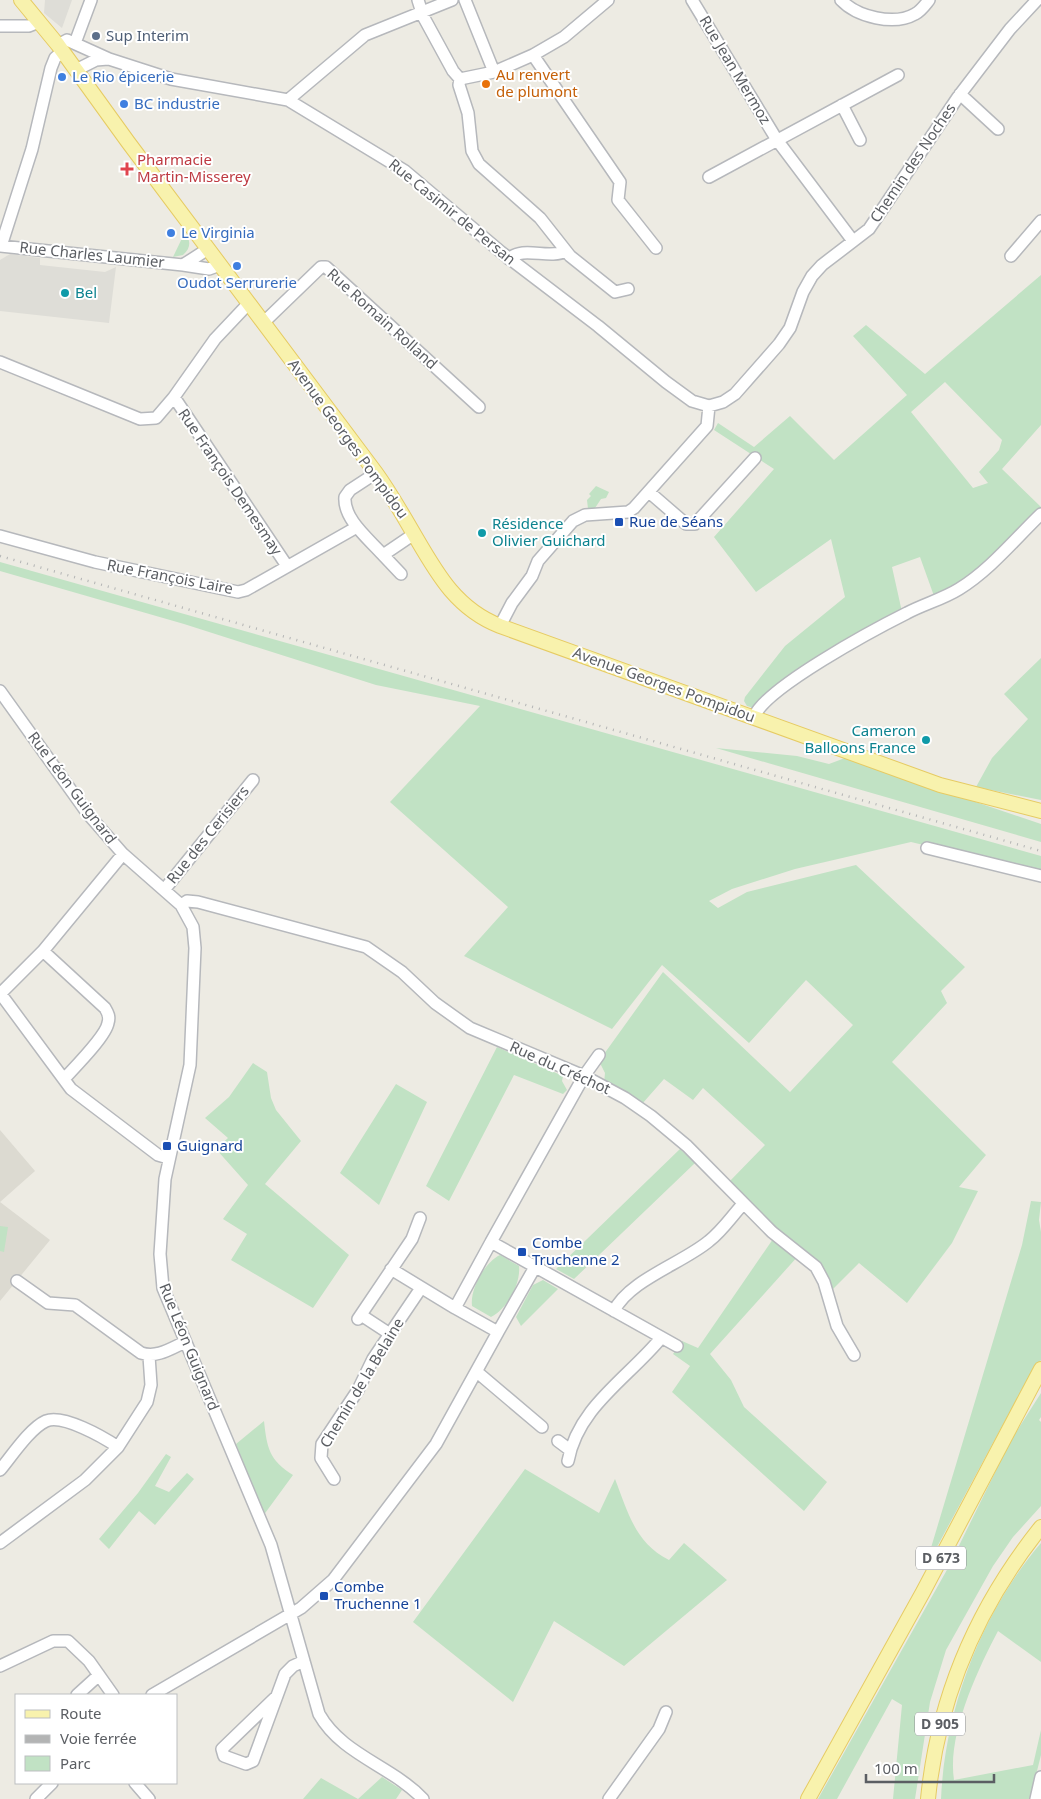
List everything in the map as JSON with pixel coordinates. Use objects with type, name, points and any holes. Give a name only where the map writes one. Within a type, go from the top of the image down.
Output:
[{"type":"main road","name":"Avenue Georges Pompidou","points":[[21,0],[60,48],[376,473],[436,573],[450,592],[469,610],[500,626],[955,790],[1041,811]]},
{"type":"main road","name":"D 673","points":[[808,1799],[923,1592],[1041,1369]]},
{"type":"main road","name":"D 673","points":[[1023,1405],[1041,1382]]},
{"type":"main road","name":"D 905","points":[[928,1799],[935,1746],[942,1718],[964,1653],[994,1594],[1022,1551],[1041,1527]]},
{"type":"street","points":[[0,246],[32,149],[51,68],[60,48],[67,40],[75,42],[90,0]]},
{"type":"street","points":[[418,0],[422,12],[453,71],[460,78]]},
{"type":"street","points":[[288,100],[365,35],[452,0]]},
{"type":"street","points":[[466,0],[494,72]]},
{"type":"street","points":[[460,78],[494,72],[533,55],[564,37],[608,0]]},
{"type":"street","name":"Rue Jean Mermoz","points":[[692,0],[777,140],[853,241]]},
{"type":"street","points":[[841,0],[858,14],[896,18],[917,13],[929,0]]},
{"type":"street","name":"Chemin des Noches","points":[[709,406],[729,398],[764,363],[790,328],[803,292],[812,276],[822,265],[869,229],[960,94],[1010,29],[1037,0]]},
{"type":"street","points":[[0,26],[29,26],[39,22]]},
{"type":"street","name":"Rue Casimir de Persan","points":[[75,42],[109,59],[182,83],[288,100],[398,167],[508,259],[682,394],[697,403],[709,406]]},
{"type":"street","points":[[533,55],[620,182],[618,200],[656,248]]},
{"type":"street","points":[[76,70],[96,60],[109,59]]},
{"type":"street","name":"Rue Jean Mermoz","points":[[709,178],[898,75]]},
{"type":"street","points":[[460,78],[459,85],[468,113],[474,157],[487,172],[548,227],[566,251],[592,276],[615,292],[628,289]]},
{"type":"street","points":[[960,94],[998,129]]},
{"type":"street","points":[[842,105],[860,140]]},
{"type":"street","points":[[1011,256],[1041,221]]},
{"type":"street","name":"Rue Charles Laumier","points":[[0,246],[209,269],[220,264]]},
{"type":"street","name":"Rue Charles Laumier","points":[[183,265],[208,249]]},
{"type":"street","points":[[508,259],[520,253],[556,255],[566,251]]},
{"type":"street","name":"Rue Romain Rolland","points":[[263,323],[321,267],[326,267],[479,407]]},
{"type":"street","name":"Rue François Demesmay","points":[[248,303],[215,339],[174,397],[287,566]]},
{"type":"street","points":[[0,362],[140,419],[156,418],[174,397]]},
{"type":"street","points":[[500,626],[512,603],[532,576],[538,561],[573,521],[585,515],[628,512],[649,492],[707,426],[709,406]]},
{"type":"street","points":[[649,492],[686,524],[695,524],[755,458]]},
{"type":"street","points":[[376,473],[350,490],[345,496],[346,506],[357,527],[401,574]]},
{"type":"street","points":[[754,718],[763,702],[787,683],[885,625],[946,596],[966,584],[1041,514]]},
{"type":"street","name":"Rue François Laire","points":[[0,536],[95,562],[238,592],[357,527]]},
{"type":"street","points":[[383,555],[414,534]]},
{"type":"street","name":"Rue Léon Guignard","points":[[0,691],[88,814],[123,854],[181,905],[193,927],[195,938],[190,1065],[185,1094],[168,1158],[162,1216],[160,1266],[167,1299],[271,1545],[316,1708],[327,1727],[349,1747],[399,1778],[423,1799]]},
{"type":"street","name":"Rue des Cerisiers","points":[[164,890],[253,780]]},
{"type":"street","points":[[927,848],[1041,876]]},
{"type":"street","points":[[123,854],[43,951],[0,993],[71,1089],[158,1155],[168,1158]]},
{"type":"street","name":"Rue du Créchot","points":[[181,905],[187,901],[198,902],[293,929],[357,943],[378,954],[402,972],[435,1003],[470,1028],[584,1076],[625,1098],[687,1146],[772,1232],[816,1267],[824,1282],[837,1326],[854,1355]]},
{"type":"street","points":[[43,951],[105,1008],[109,1016],[107,1028],[79,1064],[64,1079]]},
{"type":"street","points":[[455,1308],[584,1076],[599,1055]]},
{"type":"street","points":[[614,1311],[622,1299],[653,1276],[709,1241],[743,1204]]},
{"type":"street","points":[[390,1334],[360,1317],[412,1239],[420,1218]]},
{"type":"street","points":[[491,1242],[677,1346]]},
{"type":"street","points":[[154,1694],[304,1606],[321,1591],[349,1560],[436,1444],[535,1267]]},
{"type":"street","points":[[391,1269],[498,1332]]},
{"type":"street","points":[[17,1281],[48,1303],[74,1305],[141,1353],[149,1356],[185,1342]]},
{"type":"street","name":"Chemin de la Belaine","points":[[334,1479],[322,1461],[321,1448],[358,1390],[373,1359],[421,1288]]},
{"type":"street","points":[[558,1441],[569,1456],[583,1422],[595,1405],[645,1357],[661,1338]]},
{"type":"street","points":[[0,1543],[85,1480],[118,1447],[147,1402],[151,1385],[149,1356]]},
{"type":"street","points":[[477,1372],[542,1426]]},
{"type":"street","points":[[0,1470],[34,1430],[45,1421],[63,1422],[96,1433],[118,1447]]},
{"type":"street","points":[[0,1666],[53,1641],[63,1640],[72,1643],[112,1694]]},
{"type":"street","points":[[277,1696],[222,1748],[224,1756],[246,1764],[253,1761],[287,1671],[296,1663],[304,1661]]},
{"type":"street","points":[[78,1694],[99,1675]]},
{"type":"street","points":[[609,1799],[656,1734],[666,1712]]},
{"type":"street","points":[[1036,1799],[1041,1777]]},
{"type":"street","points":[[36,1799],[51,1784]]},
{"type":"street","points":[[137,1784],[144,1797]]},
{"type":"shaded area","points":[[45,0],[72,0],[62,28],[44,13]]},
{"type":"shaded area","points":[[10,254],[40,258],[40,265],[105,272],[116,267],[109,323],[0,311],[0,260]]},
{"type":"shaded area","points":[[0,1130],[35,1171],[0,1202]]},
{"type":"shaded area","points":[[0,1202],[50,1240],[0,1301]]},
{"type":"green space","points":[[185,232],[189,241],[188,249],[183,255],[173,257]]},
{"type":"green space","points":[[1041,275],[1041,425],[1002,469],[1041,507],[1041,512],[966,579],[934,596],[920,557],[892,567],[902,612],[754,708],[747,706],[744,701],[745,697],[785,646],[845,597],[831,539],[756,592],[714,537],[774,469],[714,430],[718,423],[754,447],[790,416],[834,460],[907,395],[853,336],[866,325],[925,374]],"holes":[[[945,382],[1002,440],[999,450],[979,472],[988,483],[973,488],[911,412]]]},
{"type":"green space","points":[[596,486],[609,492],[606,498],[601,499],[595,508],[588,509],[587,500],[591,496],[589,494]]},
{"type":"green space","points":[[0,562],[1041,856],[1041,873],[911,842],[795,869],[732,889],[709,901],[718,908],[747,892],[856,865],[965,967],[941,991],[947,1003],[892,1062],[986,1155],[959,1187],[978,1191],[952,1243],[907,1303],[859,1263],[832,1290],[729,1182],[765,1145],[703,1088],[693,1100],[664,1079],[642,1104],[604,1083],[605,1073],[599,1061],[663,972],[790,1092],[853,1025],[806,980],[749,1043],[662,965],[612,1029],[464,956],[508,907],[390,802],[480,706],[376,685],[184,624],[0,571]]},
{"type":"green space","points":[[1041,658],[1041,800],[976,787],[992,758],[1028,719],[1004,694]]},
{"type":"green space","points":[[716,748],[797,756],[829,764],[845,758],[1041,824],[1041,842]]},
{"type":"green space","points":[[497,1047],[563,1076],[562,1081],[567,1090],[563,1094],[514,1075],[449,1201],[426,1186]]},
{"type":"green space","points":[[253,1063],[267,1072],[271,1098],[276,1110],[301,1141],[265,1184],[349,1255],[313,1308],[231,1260],[247,1234],[223,1219],[248,1185],[216,1149],[228,1138],[205,1118],[229,1097]]},
{"type":"green space","points":[[396,1084],[427,1102],[379,1205],[340,1173]]},
{"type":"green space","points":[[680,1149],[695,1163],[574,1279],[556,1269]]},
{"type":"green space","points":[[1031,1201],[1041,1202],[1039,1220],[1041,1232],[1041,1360],[1022,1389],[924,1571],[1022,1245]]},
{"type":"green space","points":[[0,1226],[8,1227],[4,1252],[0,1251]]},
{"type":"green space","points":[[773,1239],[799,1255],[710,1354],[731,1380],[744,1407],[827,1482],[804,1511],[672,1392],[690,1366],[673,1354],[682,1341],[698,1348]]},
{"type":"green space","points":[[500,1255],[519,1266],[518,1280],[507,1302],[491,1317],[472,1306],[473,1292],[484,1270]]},
{"type":"green space","points":[[543,1280],[558,1289],[521,1326],[516,1317],[533,1285]]},
{"type":"green space","points":[[1041,1393],[1041,1417],[1039,1420],[1041,1422],[1041,1506],[1013,1537],[993,1566],[946,1650],[930,1702],[915,1799],[893,1799],[902,1705],[892,1699],[837,1799],[818,1799],[948,1568],[1011,1440]]},
{"type":"green space","points":[[264,1421],[266,1439],[274,1458],[293,1475],[263,1516],[236,1444]]},
{"type":"green space","points":[[166,1454],[171,1457],[155,1486],[169,1492],[187,1473],[194,1479],[155,1525],[139,1511],[109,1549],[99,1539],[138,1493]]},
{"type":"green space","points":[[525,1469],[599,1513],[615,1479],[634,1526],[648,1545],[669,1560],[684,1543],[727,1580],[624,1666],[554,1621],[513,1702],[413,1622]]},
{"type":"green space","points":[[1041,1543],[1041,1662],[998,1631],[973,1684],[959,1724],[953,1762],[954,1780],[1033,1765],[1041,1730],[1041,1755],[1030,1799],[941,1799],[950,1730],[970,1663],[984,1630],[1001,1599]]},
{"type":"green space","points":[[382,1777],[402,1790],[396,1799],[358,1799]]},
{"type":"green space","points":[[321,1778],[358,1799],[303,1799]]},
{"type":"railway","points":[[0,556],[1041,851]]},
{"type":"place","name":"Sup Interim","points":[[96,36]]},
{"type":"place","name":"Le Rio épicerie","points":[[62,77]]},
{"type":"place","name":"Au renvert de plumont","points":[[486,84]]},
{"type":"place","name":"BC industrie","points":[[124,104]]},
{"type":"place","name":"Pharmacie Martin-Misserey","points":[[127,169]]},
{"type":"place","name":"Le Virginia","points":[[171,233]]},
{"type":"place","name":"Oudot Serrurerie","points":[[237,266]]},
{"type":"place","name":"Bel","points":[[65,293]]},
{"type":"place","name":"Rue de Séans","points":[[619,522]]},
{"type":"place","name":"Résidence Olivier Guichard","points":[[482,533]]},
{"type":"place","name":"Cameron Balloons France","points":[[926,740]]},
{"type":"place","name":"Guignard","points":[[167,1146]]},
{"type":"place","name":"Combe Truchenne 2","points":[[522,1252]]},
{"type":"place","name":"Combe Truchenne 1","points":[[324,1596]]}]
